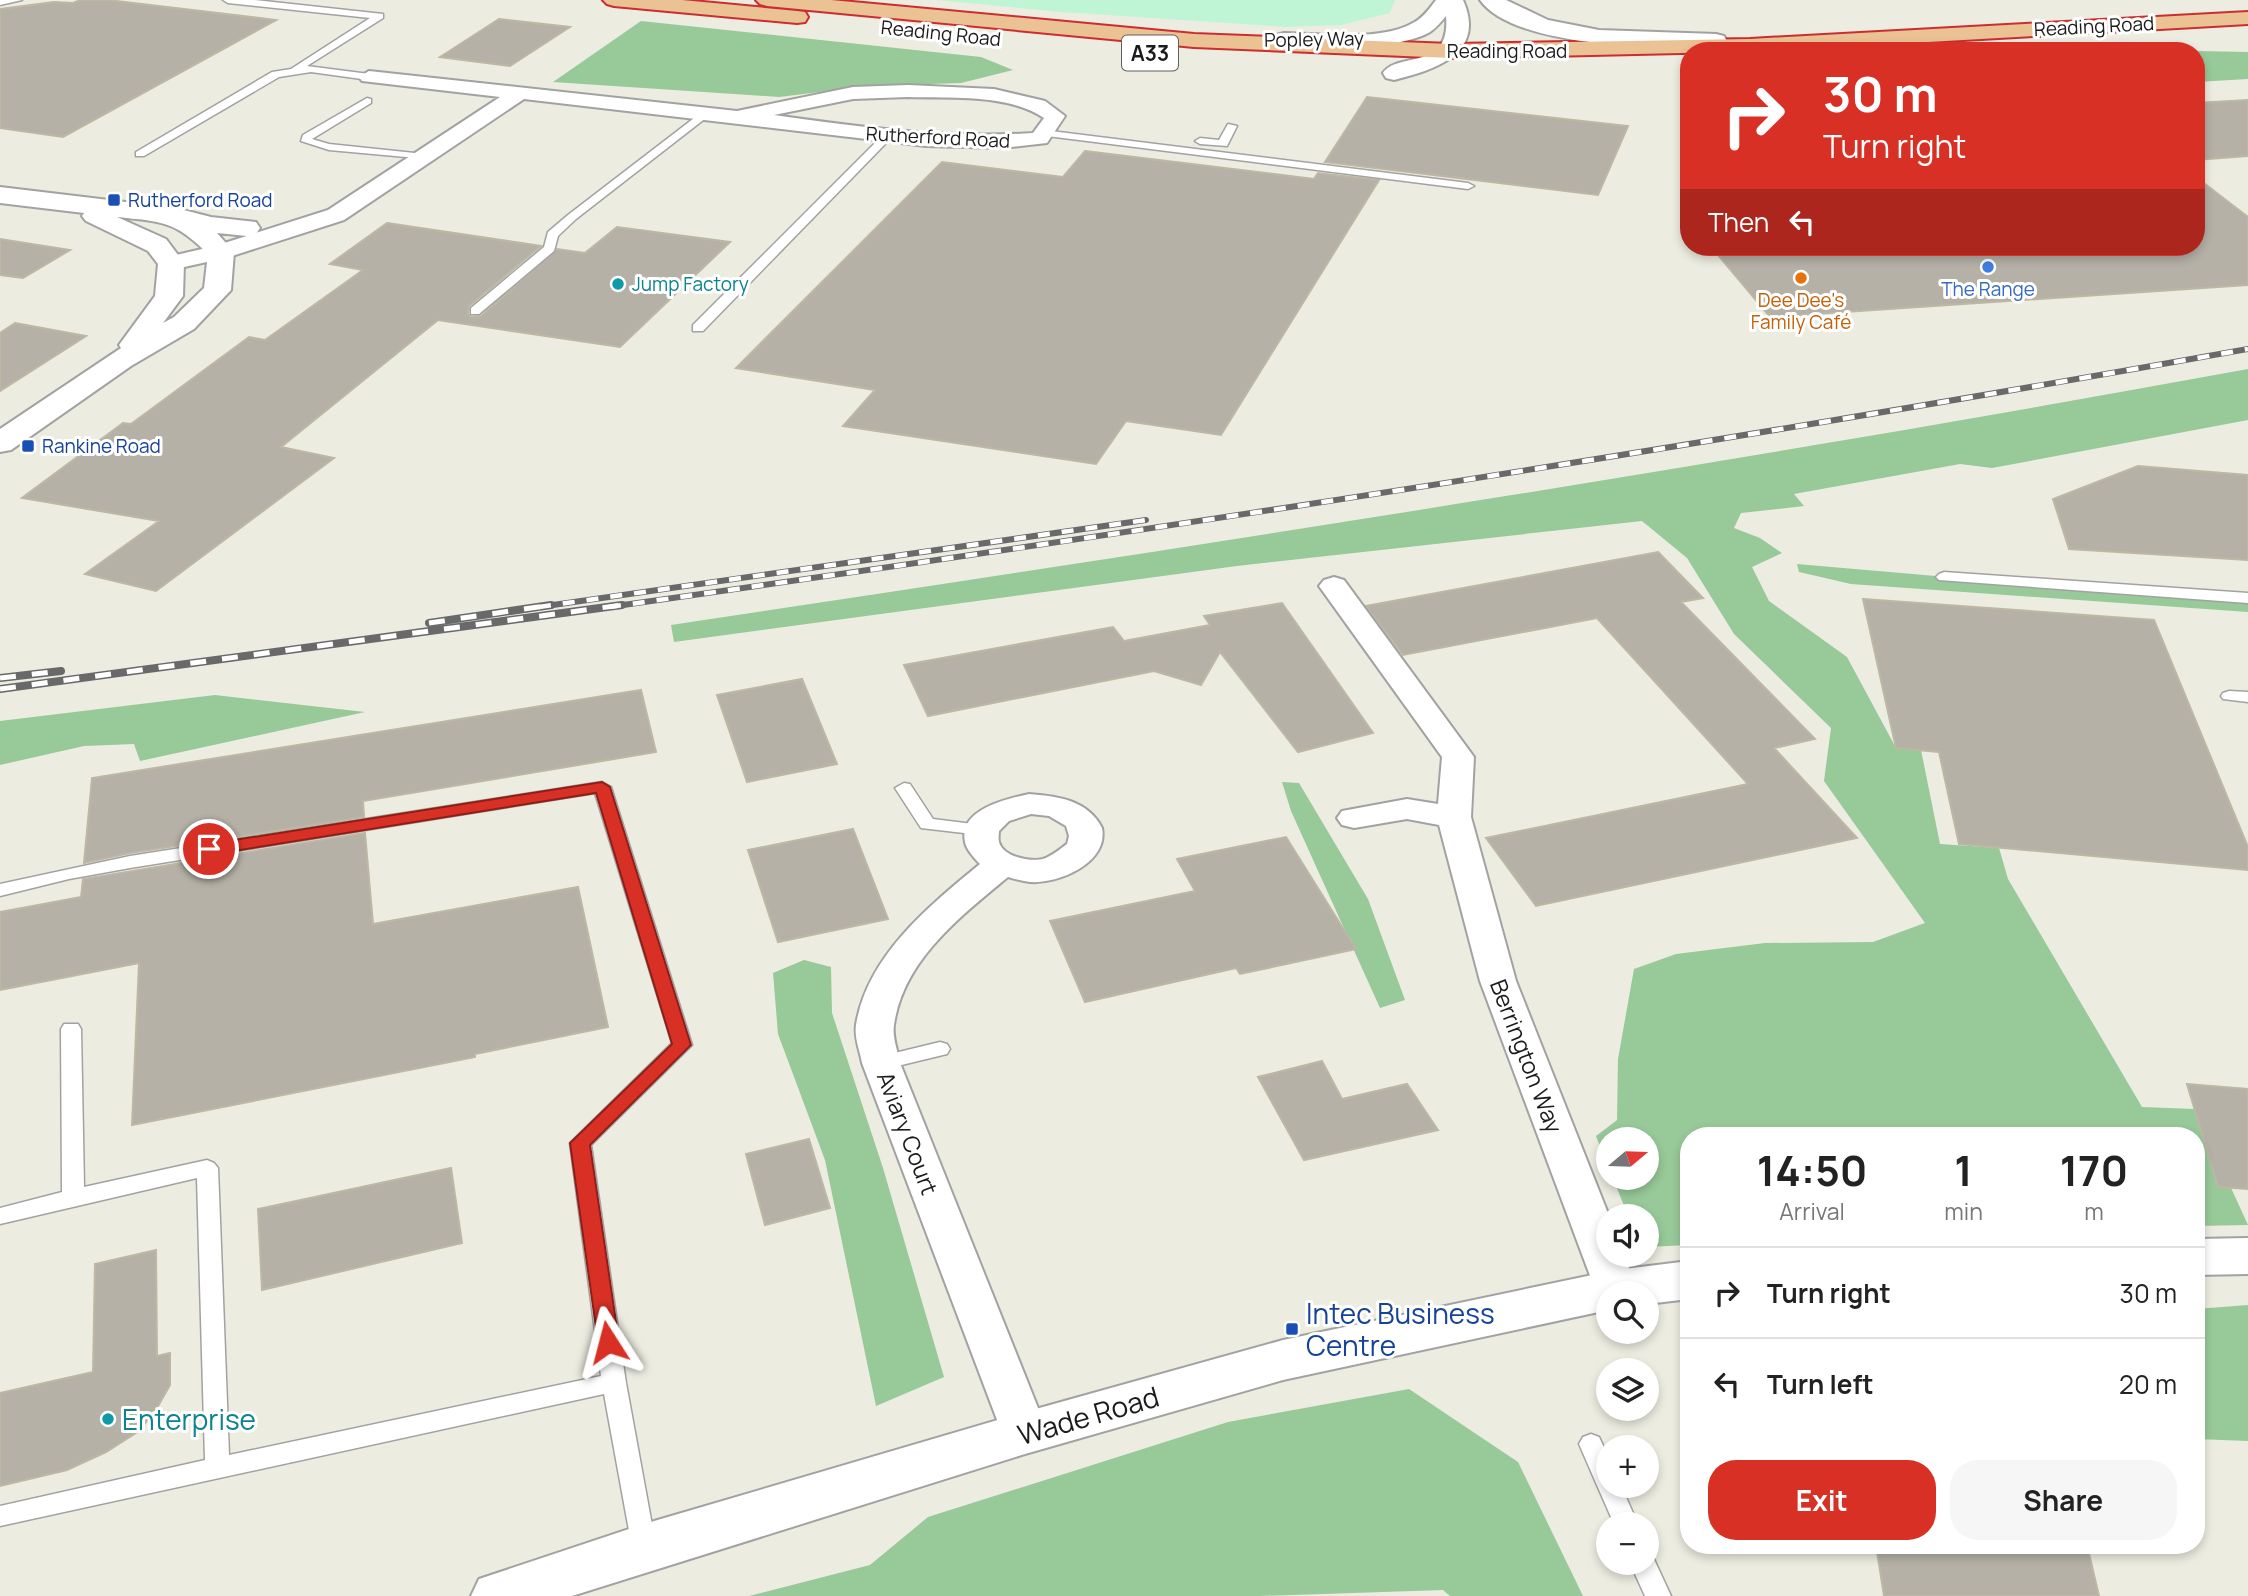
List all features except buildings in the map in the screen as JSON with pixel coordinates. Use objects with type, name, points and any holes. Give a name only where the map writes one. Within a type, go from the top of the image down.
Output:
[{"type":"highway","name":"Reading Road","points":[[614,0],[1074,47],[1394,73]]},
{"type":"highway","name":"Reading Road","points":[[767,0],[1167,39],[1449,62],[1680,47]]},
{"type":"highway","name":"Reading Road","points":[[1797,42],[2248,18]]},
{"type":"highway","name":"A33","points":[[1416,30],[1449,62],[1680,62]]},
{"type":"highway","name":"Reading Road","points":[[2184,42],[2248,38]]},
{"type":"street","points":[[1394,73],[1418,66],[1449,62],[1459,32],[1455,5],[1449,0],[1431,20],[1416,30]]},
{"type":"street","points":[[1491,0],[1522,18],[1582,34],[1674,41],[1797,42]]},
{"type":"street","name":"Popley Way","points":[[1167,39],[1367,39],[1416,30]]},
{"type":"street","name":"Rutherford Road","points":[[369,77],[888,136],[1000,143],[1040,139],[1055,116],[1038,105],[994,95],[908,91],[853,93],[736,117]]},
{"type":"street","points":[[215,251],[253,234],[336,215],[520,93]]},
{"type":"street","points":[[801,125],[803,103]]},
{"type":"street","points":[[0,195],[133,209],[253,234]]},
{"type":"street","points":[[68,204],[129,230],[164,254],[236,252],[253,234]]},
{"type":"street","points":[[0,443],[121,360],[184,323],[217,290],[215,251],[176,216]]},
{"type":"street","points":[[121,360],[169,296],[164,254]]},
{"type":"street","name":"Berrington Way","points":[[1334,586],[1458,757],[1454,817],[1498,981],[1613,1281]]},
{"type":"street","points":[[1029,804],[1069,812],[1085,828],[1084,847],[1070,861],[1053,868],[1034,871],[1001,865],[988,856],[979,841],[981,830],[990,818],[1011,808],[1029,804]]},
{"type":"street","points":[[1354,818],[1407,809],[1454,817]]},
{"type":"street","name":"Aviary Court","points":[[1001,865],[933,922],[891,976],[875,1028],[881,1063],[1025,1433]]},
{"type":"street","points":[[2205,1257],[2248,1256]]},
{"type":"street","name":"Wade Road","points":[[1659,1284],[1680,1281]]},
{"type":"street","name":"Wade Road","points":[[499,1596],[644,1548],[1025,1433],[1283,1360],[1596,1293]]},
{"type":"lane","points":[[0,2],[17,0]]},
{"type":"lane","points":[[140,154],[276,74],[296,69],[380,16],[228,0]]},
{"type":"lane","points":[[296,69],[369,77]]},
{"type":"lane","points":[[366,101],[307,137],[306,141],[329,147],[424,157]]},
{"type":"lane","points":[[475,311],[550,248],[552,235],[572,217],[706,114]]},
{"type":"lane","points":[[1047,127],[1223,144],[1232,126]]},
{"type":"lane","points":[[1047,127],[1468,186]]},
{"type":"lane","points":[[698,328],[888,136]]},
{"type":"lane","points":[[1944,578],[2248,598]]},
{"type":"lane","points":[[2229,696],[2248,697]]},
{"type":"lane","points":[[0,890],[130,862],[602,787],[682,1045],[580,1143],[614,1383],[644,1548]]},
{"type":"lane","points":[[904,788],[927,824],[981,830]]},
{"type":"lane","points":[[71,1029],[72,1197]]},
{"type":"lane","points":[[881,1063],[940,1049]]},
{"type":"lane","points":[[0,1216],[72,1197],[206,1168],[217,1467]]},
{"type":"lane","points":[[0,1516],[614,1383]]},
{"type":"lane","points":[[1591,1444],[1596,1455]]},
{"type":"lane","points":[[1648,1575],[1658,1596]]},
{"type":"green space","points":[[936,0],[1395,0],[1390,13],[1341,25],[1286,27],[1061,12]]},
{"type":"green space","points":[[641,21],[981,57],[1013,70],[961,83],[869,86],[779,97],[553,82]]},
{"type":"green space","points":[[2205,51],[2248,52],[2248,79],[2205,81]]},
{"type":"green space","points":[[2248,369],[2248,420],[1992,468],[1960,464],[1794,494],[1804,506],[1741,513],[1734,528],[1760,538],[1782,553],[1752,567],[1769,601],[1847,657],[1896,748],[1921,750],[1940,844],[1999,848],[2008,879],[2142,1107],[2195,1109],[2203,1127],[1680,1127],[1680,1245],[1659,1246],[1659,1204],[1623,1204],[1618,1190],[1659,1190],[1659,1127],[1608,1127],[1617,1120],[1618,1059],[1634,969],[1676,954],[1765,943],[1873,942],[1925,923],[1824,781],[1831,728],[1734,634],[1687,558],[1642,521],[1237,566],[674,642],[671,625],[1461,503]]},
{"type":"green space","points":[[1797,564],[2248,603],[2248,612],[1851,584],[1799,572]]},
{"type":"green space","points":[[215,695],[365,712],[140,761],[134,744],[84,746],[0,765],[0,721]]},
{"type":"green space","points":[[1282,782],[1299,783],[1368,899],[1405,1000],[1380,1008],[1291,811]]},
{"type":"green space","points":[[804,960],[831,967],[832,1013],[883,1168],[944,1377],[876,1406],[825,1160],[778,1034],[773,973]]},
{"type":"green space","points":[[2205,1131],[2248,1225],[2205,1226]]},
{"type":"green space","points":[[2248,1305],[2248,1441],[2205,1439],[2205,1308]]},
{"type":"green space","points":[[1409,1389],[1518,1462],[1583,1596],[1450,1596],[1443,1590],[1259,1596],[749,1596],[870,1565],[928,1517],[1228,1422]]},
{"type":"railway","points":[[609,607],[1430,486],[2248,349]]},
{"type":"railway","points":[[539,607],[1146,520]]},
{"type":"railway","points":[[429,623],[551,605]]},
{"type":"railway","points":[[0,689],[622,605]]},
{"type":"railway","points":[[0,678],[61,671]]},
{"type":"place","name":"Rutherford Road","points":[[114,200]]},
{"type":"place","name":"The Range","points":[[1988,267]]},
{"type":"place","name":"Dee Dee's Family Café","points":[[1801,278]]},
{"type":"place","name":"Jump Factory","points":[[618,284]]},
{"type":"place","name":"Rankine Road","points":[[28,446]]},
{"type":"place","name":"Intec Business Centre","points":[[1292,1329]]},
{"type":"place","name":"Enterprise","points":[[108,1419]]},
{"type":"route","points":[[209,849],[602,787],[682,1045],[580,1143],[608,1342]]}]
